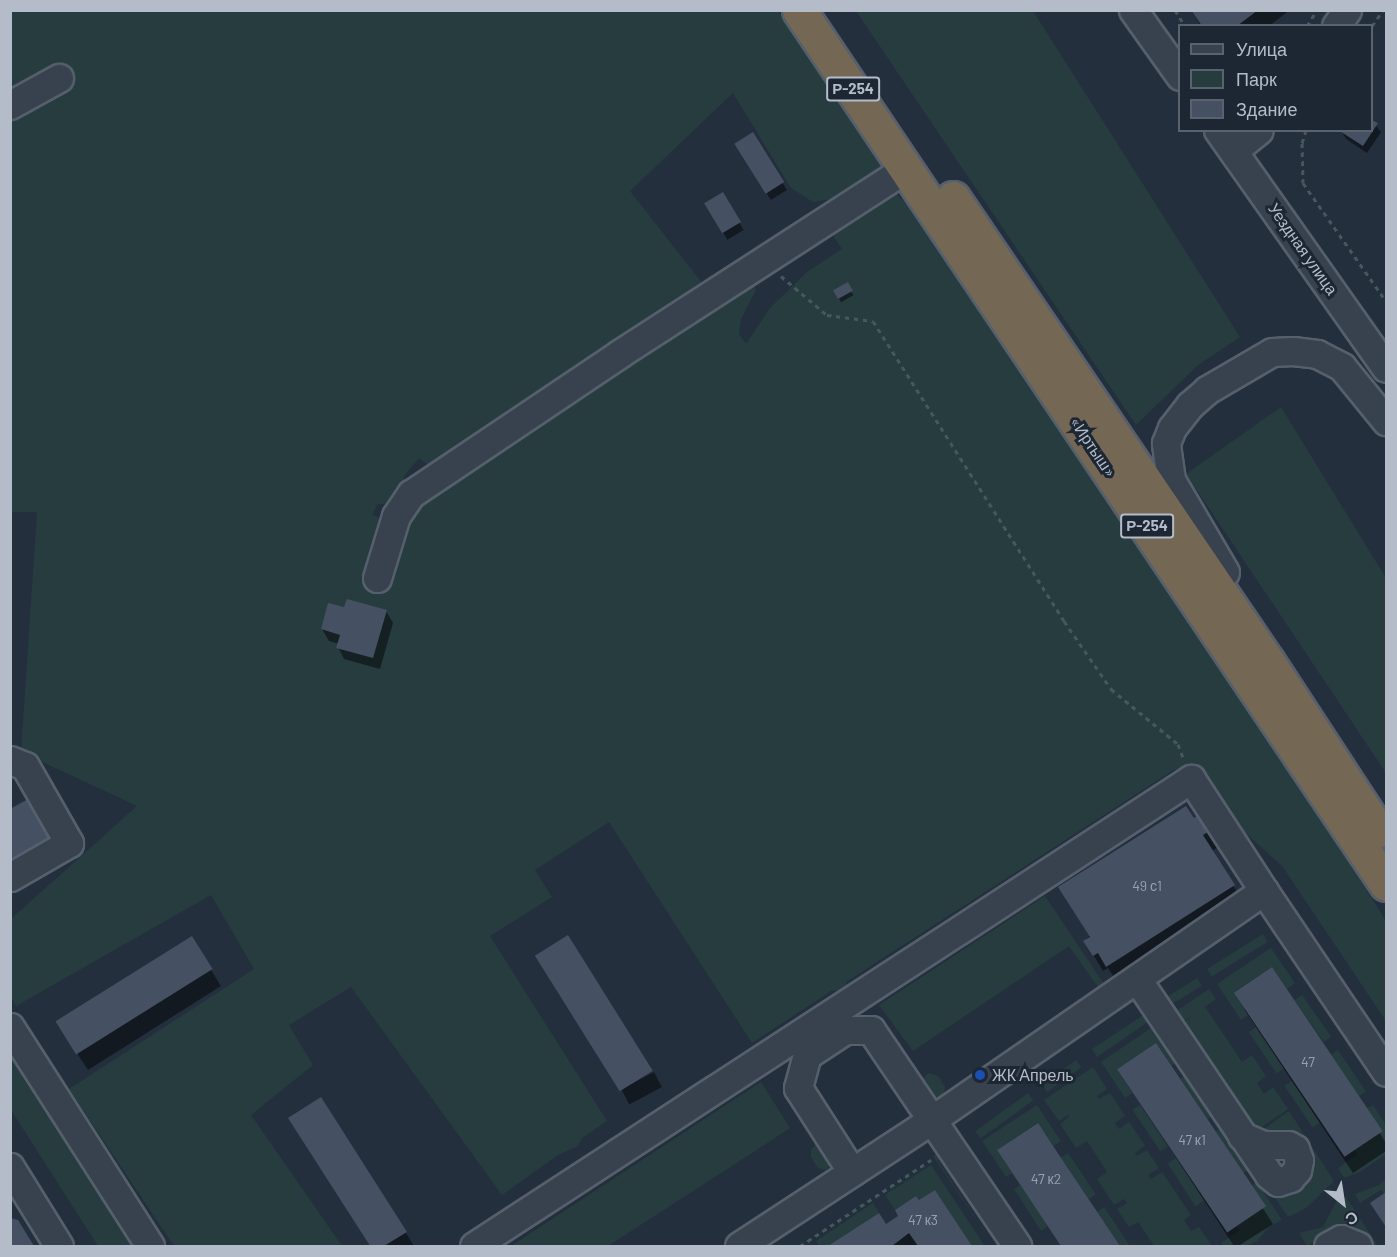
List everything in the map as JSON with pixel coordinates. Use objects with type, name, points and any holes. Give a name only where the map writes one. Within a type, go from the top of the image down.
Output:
[{"type":"highway","name":"«Иртыш»","points":[[799,10],[1386,884]]},
{"type":"highway","name":"«Иртыш»","points":[[825,10],[1268,662],[1386,843]]},
{"type":"street","points":[[1133,10],[1178,75]]},
{"type":"street","points":[[1337,24],[1347,10]]},
{"type":"street","points":[[10,105],[59,78]]},
{"type":"street","points":[[1226,141],[1253,132]]},
{"type":"street","name":"Уездная улица","points":[[1226,141],[1386,369]]},
{"type":"street","points":[[377,578],[396,516],[411,494],[751,268],[907,168]]},
{"type":"street","points":[[1268,662],[1238,592],[1171,480],[1166,443],[1172,428],[1190,405],[1208,390],[1272,352],[1293,351],[1317,354],[1342,367],[1386,421]]},
{"type":"street","points":[[10,759],[26,766],[69,843],[10,877]]},
{"type":"street","points":[[474,1246],[1191,779],[1386,1072]]},
{"type":"street","points":[[740,1246],[933,1119],[1264,891]]},
{"type":"street","points":[[1137,979],[1242,1136]]},
{"type":"street","points":[[10,1027],[150,1246]]},
{"type":"street","points":[[852,1172],[798,1088],[807,1054],[845,1030],[872,1030],[1017,1246]]},
{"type":"street","points":[[10,1167],[59,1246]]},
{"type":"street","points":[[1328,1246],[1341,1239],[1358,1246]]},
{"type":"path","points":[[1175,10],[1184,24]]},
{"type":"path","points":[[1308,24],[1317,10]]},
{"type":"path","points":[[1372,24],[1383,10]]},
{"type":"path","points":[[1305,132],[1302,143],[1303,183],[1386,301]]},
{"type":"path","points":[[751,268],[785,277],[827,315],[873,321],[1064,621],[1111,688],[1178,744],[1191,779]]},
{"type":"path","points":[[800,1246],[932,1160],[938,1169]]},
{"type":"green space","points":[[11,11],[778,11],[870,139],[889,176],[858,195],[813,202],[791,188],[733,93],[630,191],[706,288],[431,467],[419,458],[404,476],[405,490],[392,504],[378,504],[372,514],[382,520],[373,569],[365,589],[378,594],[396,538],[430,489],[593,380],[607,381],[753,284],[756,290],[741,319],[739,334],[746,344],[770,308],[807,272],[842,249],[830,231],[880,193],[896,194],[918,214],[1330,832],[1386,921],[1386,1021],[1282,866],[1175,769],[846,982],[847,985],[843,990],[831,991],[752,1043],[609,822],[535,870],[552,897],[490,936],[607,1121],[582,1138],[578,1146],[558,1155],[502,1195],[351,987],[289,1025],[313,1065],[251,1115],[342,1246],[174,1246],[69,1089],[254,969],[211,895],[16,1006],[11,997],[11,919],[137,806],[21,752],[37,512],[11,512]]},
{"type":"green space","points":[[856,11],[1033,11],[1240,337],[1198,365],[1136,425]]},
{"type":"green space","points":[[1281,407],[1386,578],[1386,773],[1186,474]]},
{"type":"green space","points":[[1045,896],[1106,987],[1100,990],[1069,946],[913,1051],[879,1005]]},
{"type":"green space","points":[[1263,934],[1268,942],[1212,977],[1207,969]]},
{"type":"green space","points":[[1271,948],[1295,983],[1287,989],[1272,967],[1234,992],[1248,1015],[1241,1020],[1217,984]]},
{"type":"green space","points":[[1197,978],[1202,986],[1168,1007],[1163,999]]},
{"type":"green space","points":[[1209,989],[1216,999],[1205,1007],[1242,1062],[1252,1055],[1266,1076],[1257,1083],[1264,1094],[1273,1087],[1288,1109],[1252,1134],[1177,1028],[1193,1015],[1176,1026],[1169,1016]]},
{"type":"green space","points":[[1302,995],[1331,1037],[1324,1042],[1295,1000]]},
{"type":"green space","points":[[1151,1010],[1155,1017],[1097,1057],[1092,1049]]},
{"type":"green space","points":[[1154,1026],[1177,1062],[1172,1066],[1156,1043],[1117,1069],[1132,1093],[1125,1098],[1101,1062]]},
{"type":"green space","points":[[1256,1027],[1284,1068],[1276,1073],[1249,1032]]},
{"type":"green space","points":[[10,1044],[140,1246],[98,1246],[11,1110]]},
{"type":"green space","points":[[1338,1050],[1366,1091],[1358,1096],[1331,1055]]},
{"type":"green space","points":[[1076,1060],[1081,1067],[1047,1092],[1042,1085]]},
{"type":"green space","points":[[1093,1067],[1107,1089],[1097,1096],[1099,1099],[1110,1093],[1125,1116],[1115,1123],[1119,1129],[1129,1122],[1145,1145],[1135,1153],[1137,1156],[1147,1150],[1159,1168],[1148,1175],[1151,1179],[1162,1172],[1191,1215],[1184,1220],[1191,1231],[1199,1227],[1212,1246],[1154,1246],[1138,1222],[1129,1227],[1117,1209],[1127,1203],[1124,1199],[1114,1205],[1097,1179],[1107,1172],[1087,1141],[1076,1148],[1060,1124],[1070,1116],[1059,1121],[1044,1100]]},
{"type":"green space","points":[[929,1073],[938,1076],[945,1087],[944,1095],[940,1098],[932,1096],[924,1085],[924,1077]]},
{"type":"green space","points":[[1186,1075],[1213,1116],[1207,1120],[1180,1079]]},
{"type":"green space","points":[[1292,1081],[1320,1122],[1312,1127],[1285,1086]]},
{"type":"green space","points":[[761,1082],[790,1128],[749,1155],[608,1246],[511,1246]]},
{"type":"green space","points":[[1028,1093],[1033,1100],[981,1138],[975,1131]]},
{"type":"green space","points":[[1037,1105],[1061,1141],[1053,1146],[1037,1123],[997,1150],[1012,1173],[1006,1177],[982,1141]]},
{"type":"green space","points":[[1140,1105],[1168,1146],[1160,1151],[1133,1110]]},
{"type":"green space","points":[[1373,1105],[1386,1125],[1386,1154],[1360,1172],[1344,1178],[1338,1168],[1357,1155],[1355,1150],[1382,1132],[1367,1109]]},
{"type":"green space","points":[[1289,1111],[1334,1181],[1306,1208],[1288,1217],[1275,1198],[1294,1186],[1307,1168],[1254,1136]]},
{"type":"green space","points":[[1221,1128],[1249,1169],[1243,1173],[1215,1132]]},
{"type":"green space","points":[[816,1145],[821,1145],[832,1164],[826,1170],[818,1168],[811,1157],[811,1149]]},
{"type":"green space","points":[[942,1150],[938,1161],[994,1246],[933,1156]]},
{"type":"green space","points":[[1068,1153],[1096,1194],[1088,1199],[1061,1158]]},
{"type":"green space","points":[[1176,1158],[1204,1201],[1195,1206],[1168,1163]]},
{"type":"green space","points":[[931,1165],[985,1246],[972,1246],[935,1190],[919,1200],[916,1196],[895,1210],[885,1195]]},
{"type":"green space","points":[[1386,1178],[1384,1194],[1381,1190],[1360,1203],[1355,1194],[1379,1185]]},
{"type":"green space","points":[[1257,1182],[1282,1220],[1270,1226],[1257,1241],[1247,1246],[1223,1246],[1221,1243],[1240,1230],[1237,1226],[1265,1207],[1251,1186]]},
{"type":"green space","points":[[1020,1185],[1048,1226],[1041,1231],[1014,1189]]},
{"type":"green space","points":[[1346,1197],[1378,1246],[1367,1246],[1328,1234],[1307,1246],[1299,1233],[1323,1227],[1337,1200]]},
{"type":"green space","points":[[873,1203],[879,1213],[828,1246],[819,1246],[816,1241]]},
{"type":"green space","points":[[1104,1207],[1130,1246],[1120,1246],[1097,1212]]},
{"type":"building","points":[[1191,10],[1258,10],[1240,24],[1201,24]]},
{"type":"building","points":[[1373,120],[1378,123],[1373,131]]},
{"type":"building","points":[[753,132],[784,182],[766,194],[734,144]]},
{"type":"building","points":[[1341,132],[1372,132],[1363,146]]},
{"type":"building","points":[[723,192],[741,222],[722,233],[704,203]]},
{"type":"building","points":[[848,282],[853,291],[838,299],[833,290]]},
{"type":"building","points":[[347,599],[387,610],[373,658],[336,648],[340,635],[321,629],[328,603],[344,607]]},
{"type":"building","points":[[30,798],[54,838],[10,863],[10,809]]},
{"type":"building","points":[[1186,806],[1194,818],[1203,812],[1214,828],[1203,835],[1235,885],[1106,967],[1098,953],[1093,956],[1083,941],[1090,937],[1058,887]]},
{"type":"building","points":[[568,935],[653,1071],[620,1091],[535,956]]},
{"type":"building","points":[[192,936],[213,969],[76,1054],[55,1021]]},
{"type":"building","points":[[1272,967],[1383,1131],[1345,1157],[1234,993]]},
{"type":"building","points":[[1156,1043],[1266,1206],[1227,1233],[1117,1069]]},
{"type":"building","points":[[321,1097],[407,1232],[384,1246],[370,1246],[288,1118]]},
{"type":"building","points":[[1038,1123],[1120,1246],[1061,1246],[997,1150]]},
{"type":"building","points":[[935,1190],[972,1246],[918,1246],[909,1233],[892,1246],[828,1246],[879,1213],[886,1224],[898,1216],[895,1210],[916,1196],[919,1200]]},
{"type":"building","points":[[1386,1192],[1386,1227],[1370,1203]]},
{"type":"building","points":[[10,1218],[18,1220],[34,1246],[10,1246]]},
{"type":"place","name":"ЖК Апрель","points":[[980,1075]]}]
